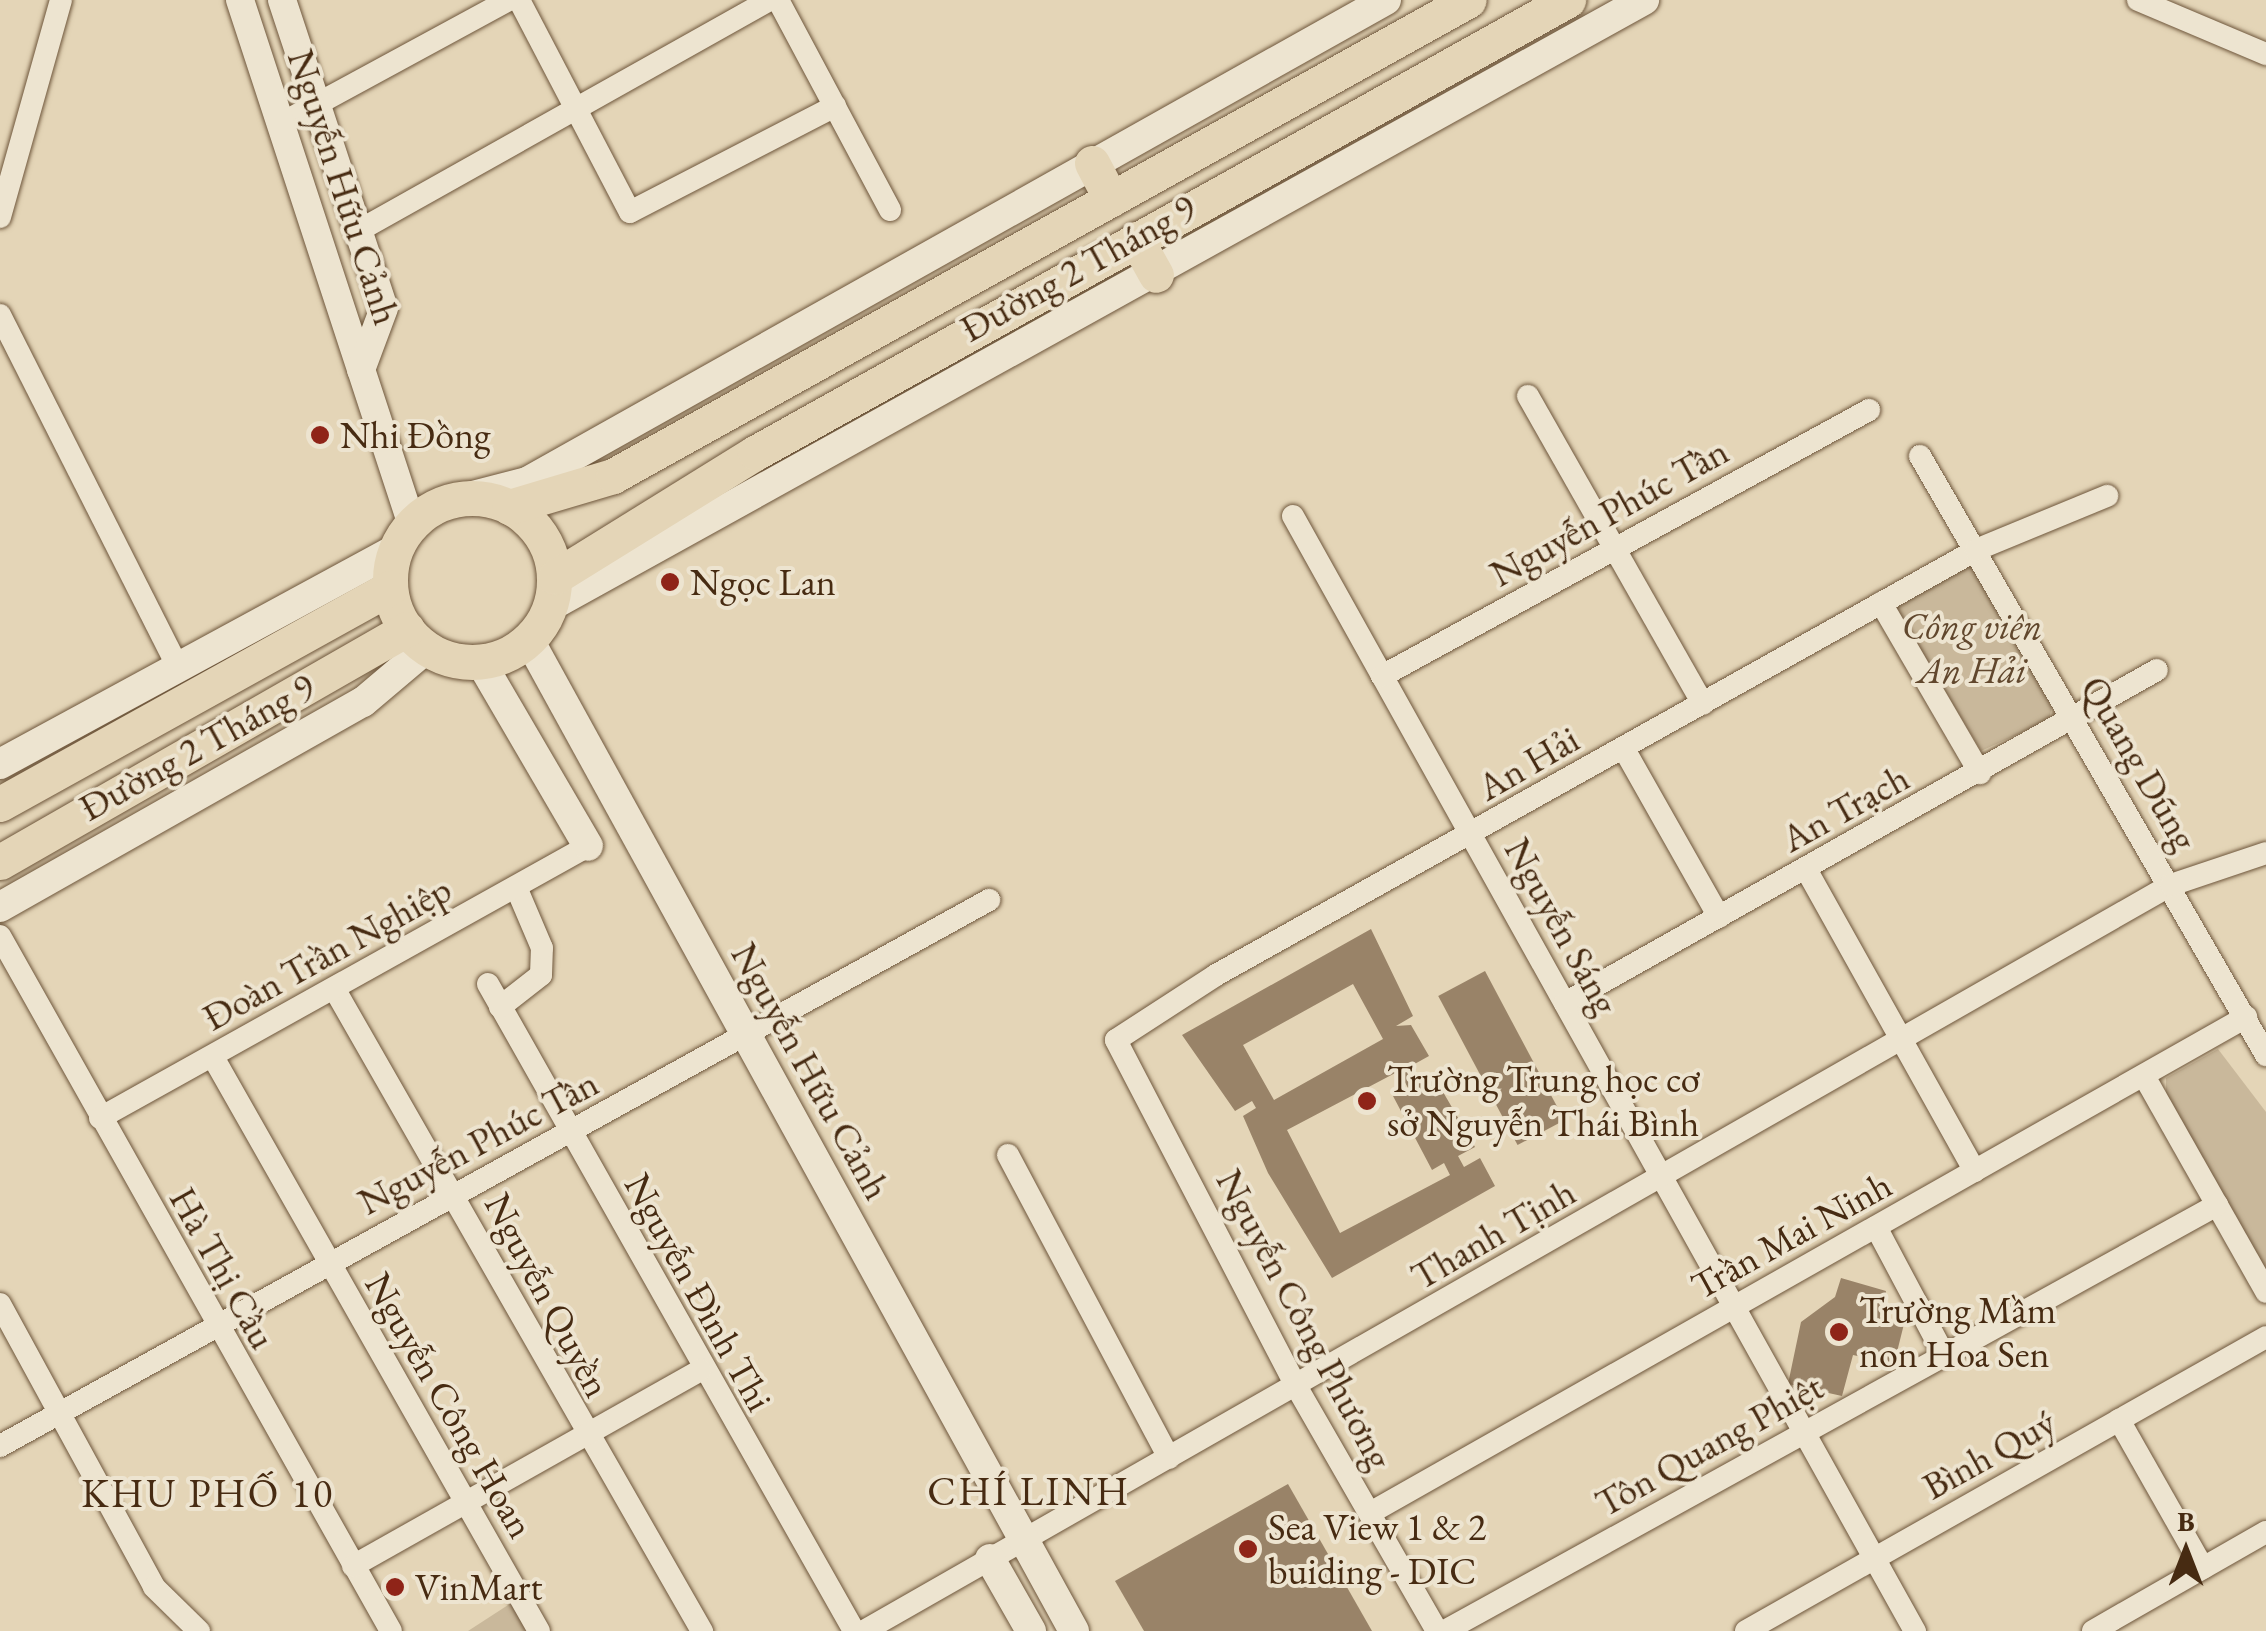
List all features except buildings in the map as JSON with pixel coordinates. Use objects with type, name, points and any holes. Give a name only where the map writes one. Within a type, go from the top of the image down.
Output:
[{"type":"main road","points":[[0,764],[465,498],[527,482],[1386,0]]},
{"type":"main road","name":"Đường 2 Tháng 9","points":[[510,507],[614,476],[1469,0]]},
{"type":"main road","name":"Đường 2 Tháng 9","points":[[553,591],[1136,239],[1568,0]]},
{"type":"main road","name":"Đường 2 Tháng 9","points":[[553,591],[1156,275],[1644,0]]},
{"type":"main road","points":[[1092,163],[1111,199]]},
{"type":"main road","points":[[1136,239],[1156,275]]},
{"type":"main road","points":[[465,498],[510,507],[543,538],[553,591],[528,640],[480,662]]},
{"type":"main road","points":[[404,536],[390,588],[417,639],[480,662],[588,846]]},
{"type":"main road","name":"Đường 2 Tháng 9","points":[[0,804],[390,588]]},
{"type":"main road","name":"Đường 2 Tháng 9","points":[[0,862],[417,639]]},
{"type":"main road","name":"Đường 2 Tháng 9","points":[[0,907],[362,702],[417,639]]},
{"type":"main road","name":"Nguyễn Hữu Cảnh","points":[[528,640],[1074,1631]]},
{"type":"main road","points":[[990,1559],[1031,1631]]},
{"type":"street","points":[[0,217],[61,0]]},
{"type":"street","name":"Nguyễn Hữu Cảnh","points":[[240,0],[284,122],[361,370]]},
{"type":"street","name":"Nguyễn Hữu Cảnh","points":[[282,0],[321,102],[384,308],[361,370]]},
{"type":"street","points":[[284,122],[509,0]]},
{"type":"street","points":[[519,0],[630,212],[836,106]]},
{"type":"street","points":[[358,230],[572,107],[774,0],[836,106],[890,210]]},
{"type":"street","points":[[2138,0],[2266,54]]},
{"type":"street","points":[[0,315],[175,662]]},
{"type":"street","points":[[361,370],[404,536]]},
{"type":"street","points":[[1528,396],[1703,704]]},
{"type":"street","name":"Nguyễn Phúc Tần","points":[[1382,676],[1869,410]]},
{"type":"street","name":"Quang Dũng","points":[[1920,456],[2171,884],[2266,1055]]},
{"type":"street","name":"An Hải","points":[[1116,1040],[1976,550],[2106,496]]},
{"type":"street","name":"Nguyễn Sáng","points":[[1293,516],[1915,1631]]},
{"type":"street","points":[[1881,603],[1980,772]]},
{"type":"street","name":"An Trạch","points":[[1565,1003],[2157,670]]},
{"type":"street","points":[[1624,749],[1719,917]]},
{"type":"street","name":"Đoàn Trần Nghiệp","points":[[100,1118],[588,846]]},
{"type":"street","name":"Thanh Tịnh","points":[[864,1631],[1900,1044],[2171,884],[2264,860]]},
{"type":"street","points":[[1806,869],[1900,1044],[1975,1171]]},
{"type":"street","points":[[500,1007],[541,974],[542,948],[516,888]]},
{"type":"street","name":"Nguyễn Phúc Tần","points":[[0,1446],[453,1192],[571,1136],[989,900]]},
{"type":"street","name":"Hà Thị Cầu","points":[[0,936],[215,1326],[391,1631]]},
{"type":"street","name":"Nguyễn Đình Thi","points":[[488,984],[702,1370],[854,1631]]},
{"type":"street","name":"Nguyễn Quyền","points":[[335,990],[453,1192],[584,1438],[702,1631]]},
{"type":"street","name":"Trần Mai Ninh","points":[[1370,1513],[2246,1017]]},
{"type":"street","name":"Nguyễn Công Phương","points":[[1116,1040],[1296,1386],[1441,1631]]},
{"type":"street","name":"Nguyễn Công Hoan","points":[[213,1056],[539,1631]]},
{"type":"street","points":[[2144,1076],[2266,1292]]},
{"type":"street","points":[[1008,1155],[1168,1458]]},
{"type":"street","name":"Tôn Quang Phiệt","points":[[1441,1631],[2216,1205]]},
{"type":"street","points":[[1876,1227],[1944,1355]]},
{"type":"street","points":[[0,1304],[154,1587],[199,1631]]},
{"type":"street","name":"Bình Quý","points":[[1746,1631],[2266,1337]]},
{"type":"street","points":[[353,1566],[702,1370]]},
{"type":"street","points":[[2119,1420],[2202,1568]]},
{"type":"street","points":[[2093,1631],[2266,1532]]},
{"type":"green space","name":"Công viên An Hải","points":[[1969,563],[2053,701],[2049,720],[1981,751],[1896,608]]},
{"type":"green space","points":[[2218,1049],[2266,1112],[2266,1275],[2166,1096],[2166,1078]]},
{"type":"green space","points":[[519,1598],[537,1631],[468,1631]]},
{"type":"place","name":"Nhi Đồng","points":[[320,435]]},
{"type":"place","name":"Ngọc Lan","points":[[670,582]]},
{"type":"place","name":"Trường Trung học cơ sở Nguyễn Thái Bình","points":[[1367,1101]]},
{"type":"place","name":"Trường Mầm non Hoa Sen","points":[[1839,1332]]},
{"type":"place","name":"Sea View 1 & 2 buiding - DIC","points":[[1248,1549]]},
{"type":"place","name":"VinMart","points":[[395,1587]]},
{"type":"district","name":"CHÍ LINH","points":[[1029,1491]]},
{"type":"district","name":"KHU PHỐ 10","points":[[208,1493]]}]
